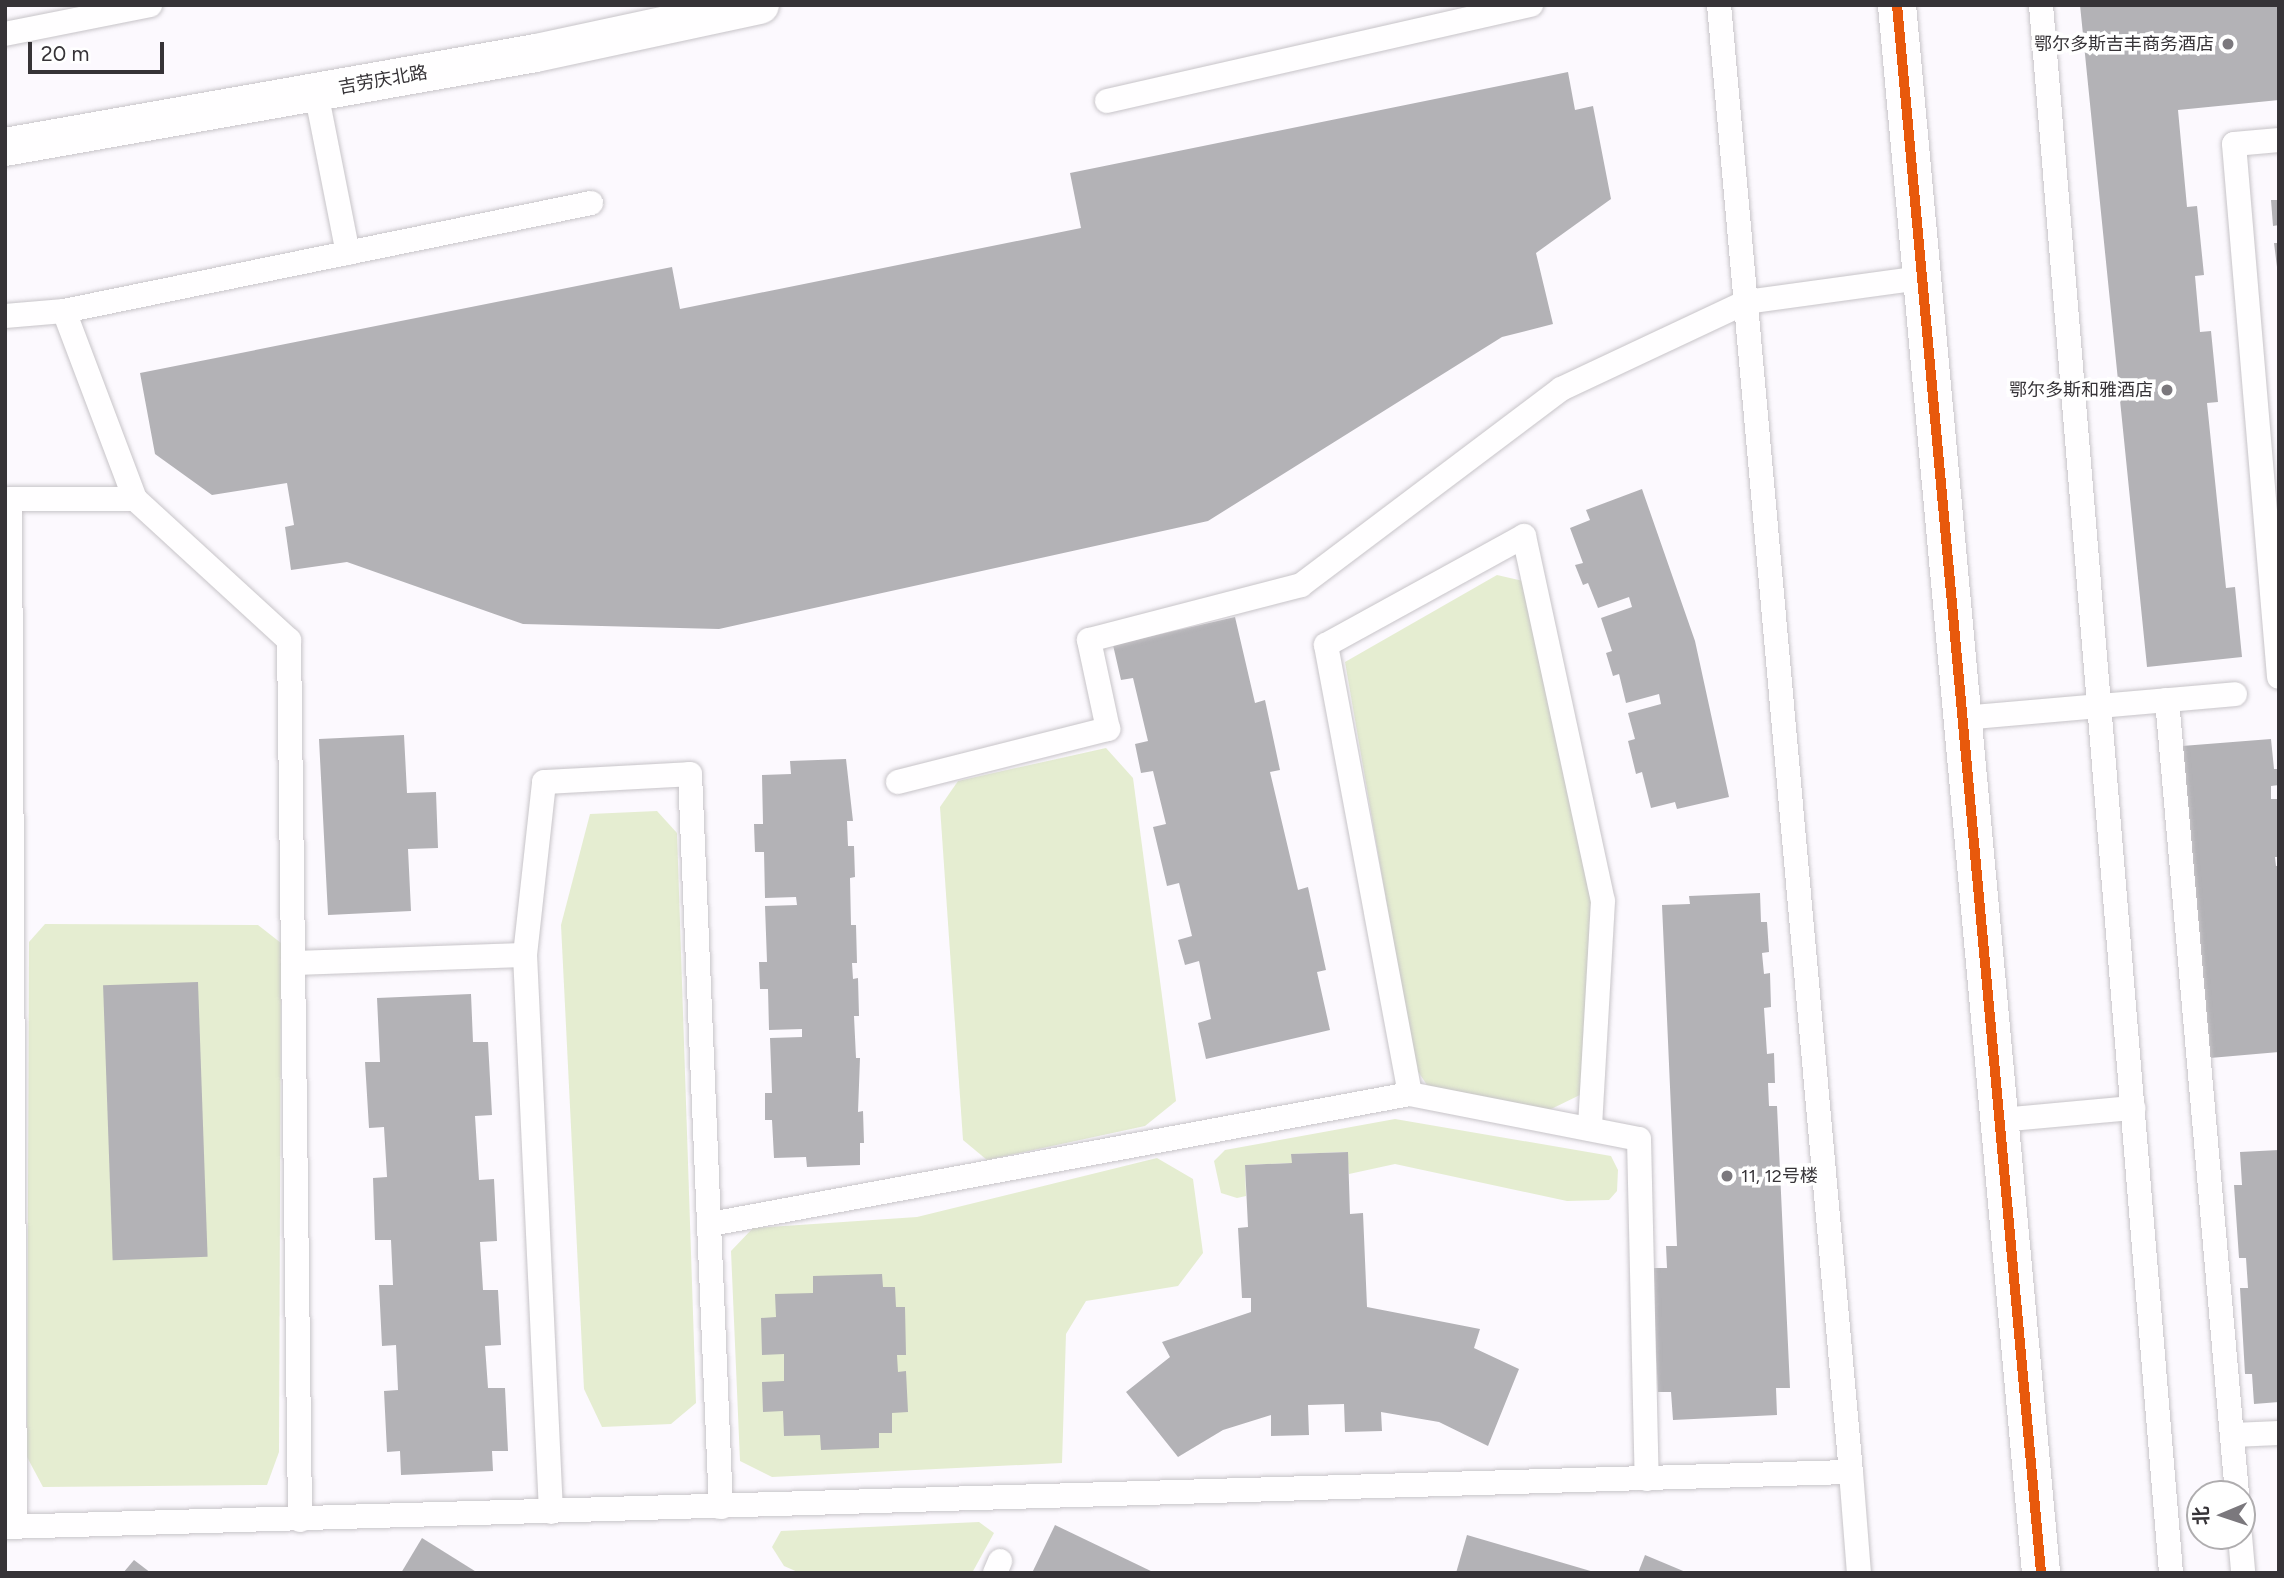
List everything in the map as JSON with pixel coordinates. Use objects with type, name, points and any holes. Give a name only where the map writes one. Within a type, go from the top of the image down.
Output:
[{"type":"street","name":"吉劳庆北路","points":[[5,147],[536,53],[697,12],[760,5]]},
{"type":"street","points":[[1897,5],[2041,1573]]},
{"type":"lane","points":[[5,34],[150,5]]},
{"type":"lane","points":[[1107,101],[1531,5]]},
{"type":"lane","points":[[1718,5],[1859,1573]]},
{"type":"lane","points":[[2042,5],[2171,1573]]},
{"type":"lane","points":[[316,92],[348,253]]},
{"type":"lane","points":[[2279,141],[2234,144],[2279,677]]},
{"type":"lane","points":[[5,316],[64,311],[591,203]]},
{"type":"lane","points":[[898,782],[1108,729],[1089,640],[1301,585],[1561,389],[1746,302],[1922,278]]},
{"type":"lane","points":[[64,311],[135,499],[289,640],[300,1520]]},
{"type":"lane","points":[[135,499],[10,499],[10,1527],[1851,1472]]},
{"type":"lane","points":[[1410,1094],[1326,645],[1524,536],[1603,901],[1591,1129]]},
{"type":"lane","points":[[1963,718],[2235,694]]},
{"type":"lane","points":[[2167,700],[2236,1480]]},
{"type":"lane","points":[[551,1512],[526,955],[544,782],[691,774],[721,1507]]},
{"type":"lane","points":[[293,963],[526,955]]},
{"type":"lane","points":[[711,1224],[1410,1094],[1639,1139],[1647,1479]]},
{"type":"lane","points":[[2000,1120],[2133,1108]]},
{"type":"lane","points":[[2233,1435],[2279,1433]]},
{"type":"lane","points":[[2241,1550],[2243,1573]]},
{"type":"green space","points":[[1497,575],[1523,581],[1591,900],[1582,1094],[1547,1111],[1429,1088],[1415,1067],[1345,662]]},
{"type":"green space","points":[[1106,748],[1133,778],[1176,1101],[1145,1126],[987,1160],[963,1140],[940,807],[958,781]]},
{"type":"green space","points":[[657,811],[677,833],[696,1403],[671,1424],[602,1427],[584,1389],[561,925],[590,814]]},
{"type":"green space","points":[[45,924],[258,925],[281,943],[279,1452],[267,1485],[43,1487],[27,1457],[29,942]]},
{"type":"green space","points":[[1395,1119],[1611,1156],[1618,1170],[1617,1191],[1609,1200],[1567,1201],[1395,1164],[1349,1174],[1347,1152],[1292,1154],[1292,1163],[1245,1165],[1246,1196],[1237,1198],[1221,1193],[1214,1161],[1225,1150]]},
{"type":"green space","points":[[1157,1158],[1193,1179],[1203,1253],[1178,1286],[1086,1301],[1066,1334],[1062,1463],[772,1477],[740,1461],[731,1251],[753,1228],[917,1217]]},
{"type":"green space","points":[[979,1522],[994,1533],[972,1573],[800,1573],[784,1566],[772,1547],[781,1531]]},
{"type":"building","points":[[2080,5],[2279,5],[2279,100],[2178,110],[2187,207],[2197,206],[2204,275],[2195,276],[2200,332],[2211,331],[2218,402],[2207,403],[2226,588],[2235,587],[2242,657],[2147,667]]},
{"type":"building","points":[[1568,72],[1575,110],[1593,106],[1611,199],[1536,253],[1553,324],[1502,337],[1208,521],[719,629],[523,624],[347,562],[291,570],[285,527],[294,525],[287,483],[212,495],[155,454],[140,373],[672,267],[680,309],[1081,228],[1070,173]]},
{"type":"building","points":[[2271,200],[2279,200],[2279,225],[2273,226]]},
{"type":"building","points":[[2274,243],[2279,243],[2279,267],[2277,267]]},
{"type":"building","points":[[1642,489],[1695,641],[1729,797],[1677,809],[1675,802],[1651,808],[1642,772],[1636,774],[1628,741],[1635,739],[1628,713],[1661,704],[1659,694],[1626,703],[1619,674],[1613,676],[1606,653],[1612,651],[1601,618],[1632,607],[1629,597],[1598,608],[1588,583],[1583,585],[1575,565],[1583,563],[1570,528],[1590,520],[1586,510]]},
{"type":"building","points":[[1235,617],[1255,703],[1265,700],[1280,770],[1270,772],[1298,890],[1308,887],[1326,970],[1317,972],[1330,1030],[1206,1059],[1198,1023],[1211,1019],[1199,961],[1185,965],[1178,940],[1192,936],[1179,883],[1167,886],[1153,827],[1166,824],[1153,771],[1141,773],[1135,744],[1148,741],[1133,678],[1121,680],[1113,645]]},
{"type":"building","points":[[404,735],[407,793],[436,792],[438,848],[408,849],[411,911],[328,915],[319,739]]},
{"type":"building","points":[[2271,739],[2274,769],[2279,769],[2279,785],[2271,786],[2271,799],[2279,799],[2279,857],[2275,857],[2276,866],[2279,866],[2279,1052],[2210,1058],[2182,746]]},
{"type":"building","points":[[846,759],[853,821],[847,821],[848,846],[854,846],[855,877],[850,878],[851,925],[856,925],[857,963],[852,963],[853,979],[858,978],[859,1016],[854,1016],[856,1058],[860,1058],[858,1112],[863,1111],[864,1143],[860,1143],[860,1165],[807,1167],[806,1157],[774,1158],[772,1120],[765,1120],[765,1093],[772,1093],[770,1038],[802,1037],[802,1029],[769,1030],[768,989],[760,989],[759,962],[767,962],[765,906],[797,905],[796,897],[765,898],[764,852],[755,852],[754,824],[763,824],[762,775],[791,774],[790,761]]},
{"type":"building","name":"11, 12号楼","points":[[1760,893],[1761,922],[1767,922],[1769,952],[1762,953],[1764,974],[1770,973],[1771,1007],[1764,1008],[1767,1054],[1774,1053],[1775,1083],[1768,1083],[1769,1106],[1777,1106],[1790,1388],[1776,1388],[1777,1415],[1673,1420],[1671,1392],[1658,1392],[1652,1268],[1667,1268],[1666,1246],[1677,1246],[1662,905],[1690,904],[1689,896]]},
{"type":"building","points":[[198,982],[208,1257],[113,1260],[103,985]]},
{"type":"building","points":[[471,994],[473,1042],[488,1042],[492,1115],[475,1116],[479,1180],[494,1179],[497,1241],[480,1242],[483,1290],[498,1290],[501,1345],[485,1346],[488,1388],[505,1388],[508,1451],[492,1451],[493,1471],[401,1475],[400,1451],[387,1452],[384,1391],[398,1390],[396,1345],[382,1346],[379,1285],[393,1285],[391,1240],[375,1240],[373,1178],[387,1177],[384,1127],[369,1128],[365,1062],[380,1062],[377,998]]},
{"type":"building","points":[[2279,1150],[2279,1402],[2254,1404],[2252,1374],[2245,1374],[2240,1288],[2248,1288],[2246,1258],[2239,1258],[2234,1185],[2242,1185],[2240,1152]]},
{"type":"building","points":[[1348,1152],[1350,1214],[1363,1213],[1367,1307],[1480,1329],[1474,1348],[1519,1369],[1488,1446],[1439,1422],[1381,1412],[1382,1431],[1345,1432],[1344,1404],[1308,1405],[1309,1435],[1271,1436],[1271,1415],[1223,1430],[1178,1457],[1126,1392],[1170,1357],[1162,1342],[1251,1312],[1251,1298],[1242,1298],[1238,1228],[1248,1227],[1245,1165],[1292,1163],[1291,1154]]},
{"type":"building","points":[[882,1274],[883,1287],[895,1287],[896,1307],[905,1307],[906,1355],[897,1355],[898,1372],[906,1371],[908,1412],[892,1413],[892,1433],[879,1433],[879,1448],[821,1450],[820,1435],[784,1436],[783,1411],[763,1412],[762,1382],[784,1381],[784,1354],[762,1355],[761,1318],[776,1317],[775,1294],[813,1293],[813,1276]]},
{"type":"building","points":[[1055,1525],[1155,1573],[1032,1573]]},
{"type":"building","points":[[1467,1535],[1594,1572],[1594,1573],[1456,1573]]},
{"type":"building","points":[[422,1538],[478,1573],[401,1573]]},
{"type":"building","points":[[1645,1555],[1688,1573],[1638,1573]]},
{"type":"building","points":[[134,1560],[151,1573],[123,1573]]},
{"type":"cycle path","points":[[1897,5],[2041,1573]]},
{"type":"place","name":"鄂尔多斯吉丰商务酒店","points":[[2228,44]]},
{"type":"place","name":"鄂尔多斯和雅酒店","points":[[2167,390]]},
{"type":"place","name":"11, 12号楼","points":[[1727,1176]]}]
